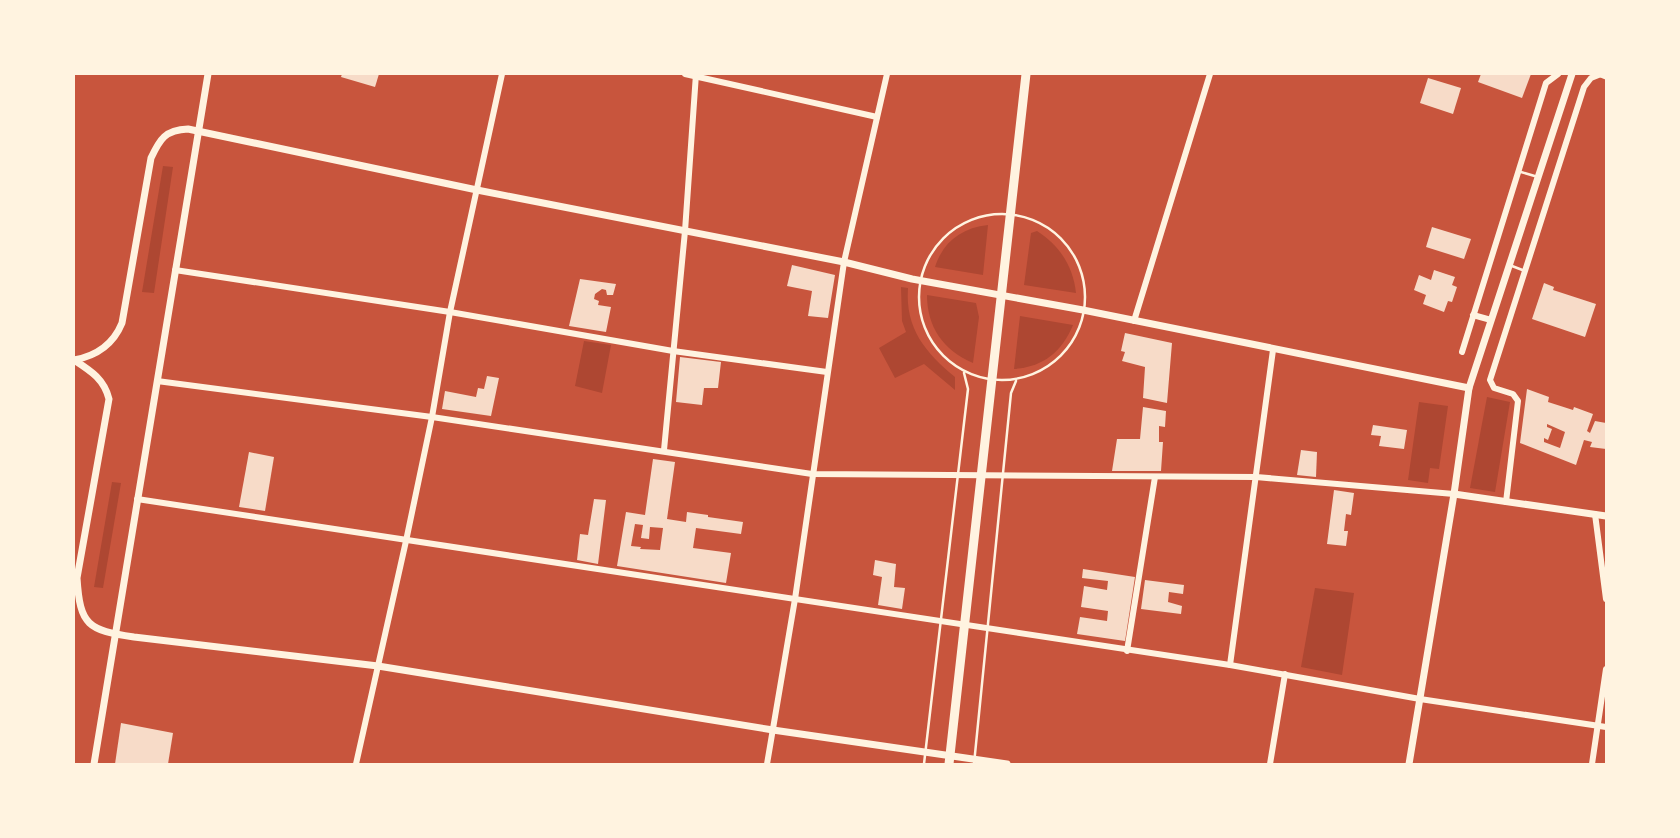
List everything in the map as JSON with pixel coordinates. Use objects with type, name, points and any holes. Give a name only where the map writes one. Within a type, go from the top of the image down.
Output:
[{"type":"main road","points":[[949,761],[1026,74]]},
{"type":"street","points":[[94,765],[208,74]]},
{"type":"street","points":[[356,765],[406,541],[432,417],[450,312],[502,74]]},
{"type":"street","points":[[685,74],[877,117]]},
{"type":"street","points":[[767,765],[795,599],[844,262],[887,74]]},
{"type":"street","points":[[1133,321],[1210,74]]},
{"type":"street","points":[[1462,352],[1546,83],[1558,74]]},
{"type":"street","points":[[1409,765],[1469,388],[1572,74]]},
{"type":"street","points":[[1506,502],[1518,401],[1513,394],[1494,388],[1490,380],[1584,87],[1591,78],[1601,74],[1606,76]]},
{"type":"street","points":[[664,450],[685,231],[696,75]]},
{"type":"street","points":[[74,360],[97,353],[105,347],[113,340],[122,323],[151,158],[159,142],[175,129],[1469,388]]},
{"type":"street","points":[[175,270],[450,312],[673,351],[827,372]]},
{"type":"street","points":[[1473,315],[1491,320]]},
{"type":"street","points":[[1230,665],[1273,350]]},
{"type":"street","points":[[74,360],[106,384],[109,399],[77,578],[84,616],[90,625],[115,634],[378,666],[925,752],[949,761],[1007,765]]},
{"type":"street","points":[[157,381],[432,417],[812,474],[1256,477],[1454,494],[1606,516]]},
{"type":"street","points":[[1127,650],[1154,477]]},
{"type":"street","points":[[137,499],[1230,665],[1420,699],[1603,727]]},
{"type":"street","points":[[1595,514],[1606,599]]},
{"type":"street","points":[[1592,765],[1603,727],[1606,669]]},
{"type":"street","points":[[1270,765],[1285,674]]},
{"type":"lane","points":[[1518,170],[1538,177]]},
{"type":"lane","points":[[1010,212],[1036,218],[1062,238],[1074,257],[1081,276],[1083,310],[1071,344],[1058,359],[1042,371],[1016,381],[964,373],[938,351],[919,316],[918,296],[920,280],[933,250],[945,237],[962,225],[985,216],[1010,212]]},
{"type":"lane","points":[[1509,265],[1525,271]]},
{"type":"lane","points":[[924,765],[968,389],[964,373]]},
{"type":"lane","points":[[974,763],[1011,393],[1016,381]]},
{"type":"shaded area","points":[[163,166],[173,167],[154,293],[142,292]]},
{"type":"shaded area","points":[[988,225],[983,275],[935,267],[943,250],[954,238],[969,229]]},
{"type":"shaded area","points":[[1037,231],[1059,250],[1072,274],[1076,293],[1024,285],[1031,233]]},
{"type":"shaded area","points":[[901,287],[908,288],[910,316],[919,339],[935,359],[955,377],[955,390],[924,364],[895,378],[879,348],[906,332],[902,321]]},
{"type":"shaded area","points":[[927,295],[976,303],[979,317],[973,363],[953,351],[939,336],[930,317]]},
{"type":"shaded area","points":[[1020,316],[1073,325],[1063,343],[1050,356],[1034,365],[1014,369]]},
{"type":"shaded area","points":[[584,341],[611,345],[602,393],[575,386]]},
{"type":"shaded area","points":[[1487,397],[1510,402],[1495,492],[1470,488]]},
{"type":"shaded area","points":[[1419,402],[1448,406],[1439,469],[1430,468],[1428,483],[1408,480]]},
{"type":"shaded area","points":[[112,482],[121,483],[103,588],[94,587]]},
{"type":"shaded area","points":[[1315,588],[1354,593],[1342,675],[1301,667]]},
{"type":"building","points":[[342,74],[379,74],[375,87],[341,77]]},
{"type":"building","points":[[1481,74],[1531,74],[1522,98],[1478,82]]},
{"type":"building","points":[[1428,78],[1461,88],[1453,114],[1420,103]]},
{"type":"building","points":[[1432,227],[1471,239],[1464,259],[1426,247]]},
{"type":"building","points":[[792,265],[835,275],[828,318],[808,316],[812,291],[787,286]]},
{"type":"building","points":[[1434,270],[1455,277],[1452,285],[1457,287],[1452,302],[1448,301],[1444,312],[1423,304],[1426,295],[1414,290],[1419,275],[1431,280]]},
{"type":"building","points":[[580,279],[616,284],[613,295],[607,295],[606,290],[602,289],[595,294],[594,299],[599,301],[598,305],[611,307],[606,332],[569,326]]},
{"type":"building","points":[[1544,283],[1554,287],[1553,290],[1596,304],[1585,337],[1532,319]]},
{"type":"building","points":[[1125,333],[1172,343],[1167,403],[1143,398],[1145,367],[1122,361]]},
{"type":"building","points":[[680,357],[721,362],[718,388],[704,388],[702,405],[676,402]]},
{"type":"building","points":[[487,376],[499,378],[491,416],[442,409],[445,391],[476,397],[478,388],[484,389]]},
{"type":"building","points":[[1527,389],[1549,397],[1548,402],[1593,414],[1587,431],[1590,433],[1595,421],[1606,423],[1606,449],[1590,447],[1592,442],[1584,440],[1576,465],[1520,443]],"holes":[[[1547,424],[1565,432],[1560,448],[1544,442],[1544,438],[1548,440],[1552,429],[1547,427]]]},
{"type":"building","points":[[1143,407],[1166,411],[1165,427],[1159,426],[1159,442],[1163,442],[1161,471],[1112,471],[1117,439],[1140,439]]},
{"type":"building","points":[[1373,425],[1407,430],[1404,449],[1379,446],[1381,436],[1371,435]]},
{"type":"building","points":[[1301,450],[1317,452],[1316,477],[1297,475]]},
{"type":"building","points":[[249,452],[274,457],[265,511],[239,507]]},
{"type":"building","points":[[653,459],[675,462],[667,519],[686,522],[687,512],[743,522],[741,534],[696,528],[693,548],[731,553],[726,583],[617,566],[626,512],[645,515]],"holes":[[[635,524],[643,525],[641,538],[649,539],[650,527],[663,528],[660,550],[631,546]]]},
{"type":"building","points":[[1334,490],[1354,493],[1351,515],[1346,514],[1346,546],[1327,544]]},
{"type":"building","points":[[594,499],[606,500],[598,564],[577,560],[580,534],[588,535]]},
{"type":"building","points":[[875,560],[896,564],[894,587],[905,588],[902,609],[878,605],[882,577],[873,575]]},
{"type":"building","points":[[1083,569],[1135,577],[1125,641],[1077,634],[1080,617],[1107,621],[1108,611],[1081,607],[1084,586],[1107,590],[1108,581],[1082,578]]},
{"type":"building","points":[[1145,580],[1184,585],[1183,594],[1169,592],[1168,602],[1182,606],[1181,614],[1141,609]]},
{"type":"building","points":[[121,723],[173,733],[168,764],[115,764]]}]
